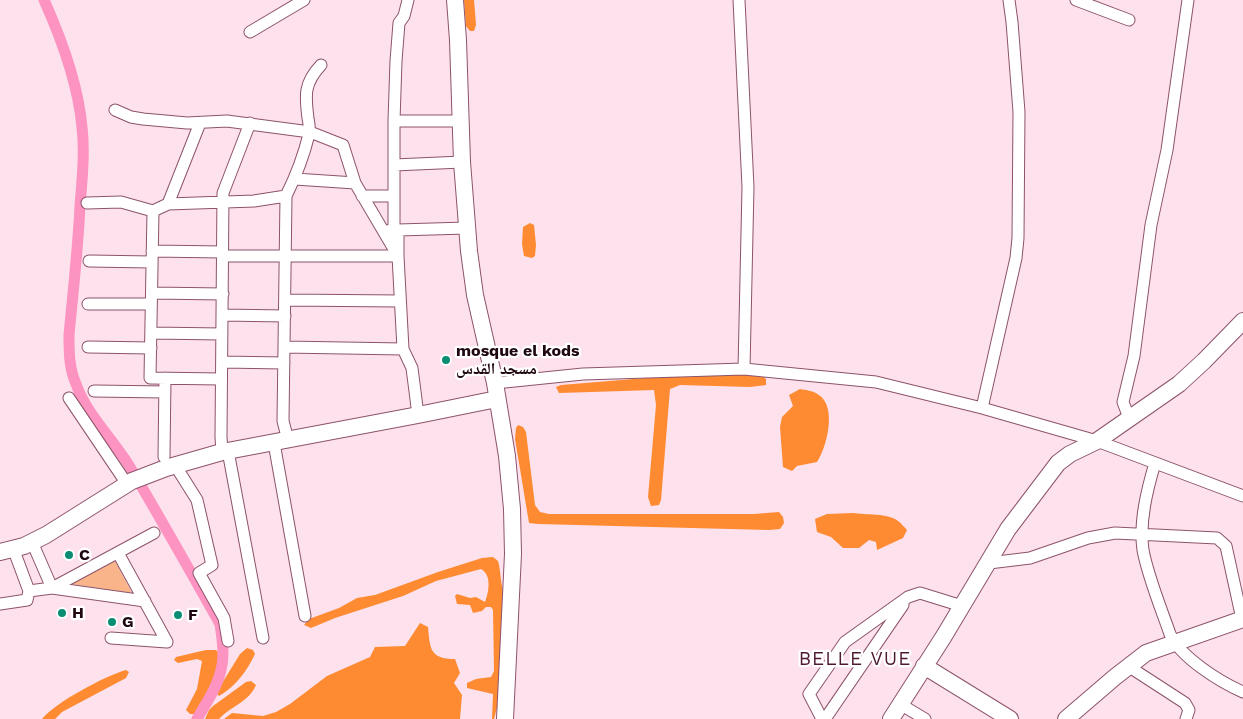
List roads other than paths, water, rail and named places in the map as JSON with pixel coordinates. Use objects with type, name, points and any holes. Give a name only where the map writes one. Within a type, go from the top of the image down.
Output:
[{"type":"main road","points":[[454,0],[458,40],[462,162],[467,228],[475,295],[508,456],[512,509],[513,554],[505,719]]},
{"type":"main road","points":[[891,719],[1008,529],[1058,463],[1070,454],[1097,441],[1179,384],[1243,321]]},
{"type":"main road","points":[[7,550],[32,542],[68,522],[127,484],[169,461],[418,415],[496,391]]},
{"type":"main road","points":[[1066,719],[1128,666],[1146,654],[1242,619]]},
{"type":"main road","points":[[924,666],[1010,719]]},
{"type":"street","points":[[250,32],[304,0]]},
{"type":"street","points":[[408,0],[404,16],[399,23],[394,121],[392,230],[398,256],[403,349],[412,368]]},
{"type":"street","points":[[739,0],[747,127],[748,187],[744,368]]},
{"type":"street","points":[[982,408],[1016,258],[1018,238],[1019,112],[1009,0]]},
{"type":"street","points":[[1076,0],[1129,20]]},
{"type":"street","points":[[1129,418],[1123,402],[1134,356],[1151,225],[1167,150],[1188,0]]},
{"type":"street","points":[[305,616],[281,441],[283,422],[286,196],[295,179],[310,132],[306,93],[310,79],[322,65]]},
{"type":"street","points":[[115,110],[143,119],[187,123],[227,120],[310,132],[343,145],[355,183],[362,196],[392,230]]},
{"type":"street","points":[[394,121],[461,121]]},
{"type":"street","points":[[168,204],[200,122]]},
{"type":"street","points":[[250,123],[224,193],[222,379],[225,452],[263,638]]},
{"type":"street","points":[[394,164],[462,162]]},
{"type":"street","points":[[295,179],[355,183]]},
{"type":"street","points":[[87,203],[121,202],[153,211],[168,204],[254,201],[286,196]]},
{"type":"street","points":[[362,196],[394,196]]},
{"type":"street","points":[[150,392],[153,211]]},
{"type":"street","points":[[392,230],[467,228]]},
{"type":"street","points":[[90,261],[152,256],[223,254],[398,256]]},
{"type":"street","points":[[88,304],[223,294]]},
{"type":"street","points":[[285,300],[400,302]]},
{"type":"street","points":[[222,315],[284,316]]},
{"type":"street","points":[[402,328],[410,341],[418,415]]},
{"type":"street","points":[[151,333],[222,334]]},
{"type":"street","points":[[88,347],[151,348]]},
{"type":"street","points":[[284,347],[403,349]]},
{"type":"street","points":[[222,362],[284,363]]},
{"type":"street","points":[[496,391],[583,374],[744,368],[876,382],[982,408],[1097,441],[1243,496]]},
{"type":"street","points":[[150,378],[222,379]]},
{"type":"street","points":[[165,378],[164,392],[169,461],[197,500],[212,565],[199,573],[224,618],[228,641]]},
{"type":"street","points":[[94,391],[164,392]]},
{"type":"street","points":[[69,398],[127,484]]},
{"type":"street","points":[[1155,463],[1148,485],[1142,533],[1145,557],[1174,643],[1206,672],[1243,692]]},
{"type":"street","points":[[988,562],[1030,558],[1088,538],[1115,532],[1217,538],[1226,546],[1242,619]]},
{"type":"street","points":[[52,588],[154,533]]},
{"type":"street","points":[[32,542],[52,588]]},
{"type":"street","points":[[0,604],[27,600],[29,591],[7,550]]},
{"type":"street","points":[[111,638],[167,642],[118,553]]},
{"type":"street","points":[[29,591],[52,588],[145,601]]},
{"type":"street","points":[[908,597],[824,719],[809,694],[846,642],[908,597],[920,593],[962,606]]},
{"type":"street","points":[[1128,666],[1185,704],[1189,710],[1186,719]]},
{"type":"street","points":[[900,704],[925,719]]},
{"type":"waterway","points":[[44,0],[63,46],[73,78],[83,137],[78,238],[69,335],[69,354],[72,372],[81,395],[93,417],[130,467],[220,624],[223,653],[221,670],[214,689],[197,719]]},
{"type":"place","name":"mosque el kods مسجد القدس","points":[[446,360]]},
{"type":"place","name":"C","points":[[69,555]]},
{"type":"place","name":"H","points":[[62,613]]},
{"type":"place","name":"F","points":[[178,615]]},
{"type":"place","name":"G","points":[[112,622]]},
{"type":"district","name":"BELLE VUE","points":[[855,659]]}]
